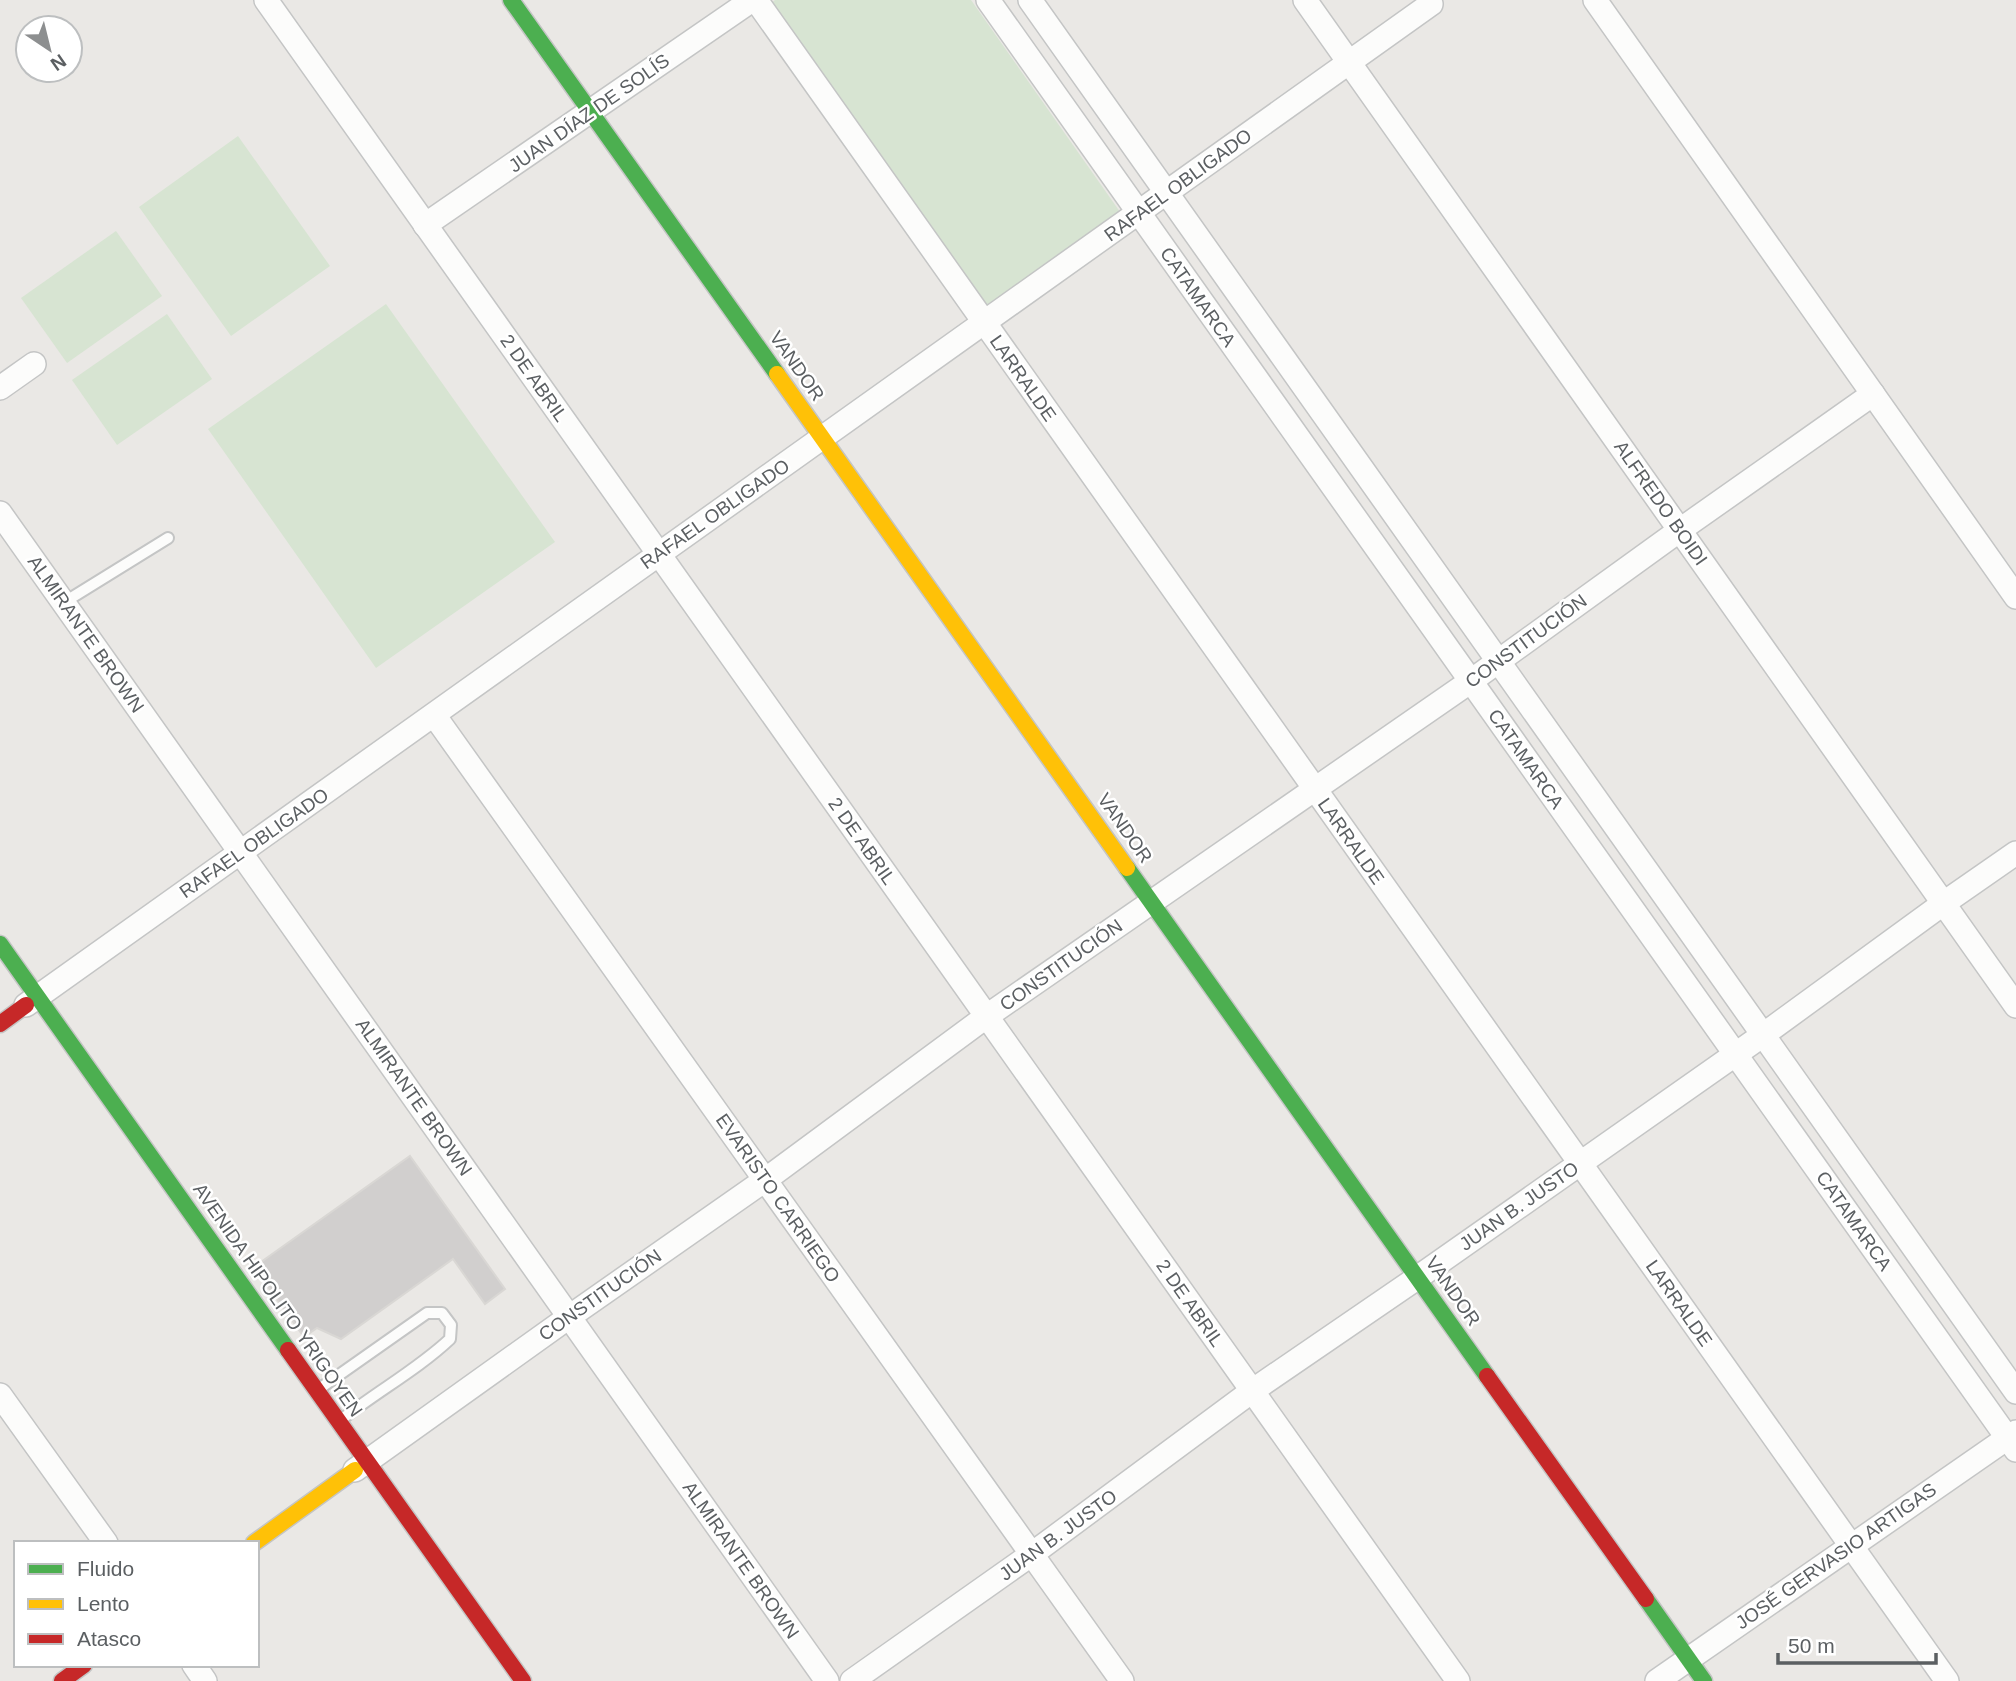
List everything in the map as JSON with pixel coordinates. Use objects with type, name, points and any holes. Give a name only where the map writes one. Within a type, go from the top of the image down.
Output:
[{"type":"street","name":"2 DE ABRIL","points":[[266,0],[1458,1681]]},
{"type":"street","name":"VANDOR","points":[[511,0],[1704,1681]]},
{"type":"street","name":"JUAN DÍAZ DE SOLÍS","points":[[425,225],[754,0]]},
{"type":"street","name":"LARRALDE","points":[[754,0],[1947,1681]]},
{"type":"street","name":"CATAMARCA","points":[[988,0],[2013,1440]]},
{"type":"street","name":"CATAMARCA","points":[[1030,0],[2016,1392]]},
{"type":"street","name":"ALFREDO BOIDI","points":[[1306,0],[2016,1006]]},
{"type":"street","points":[[1595,0],[2016,597]]},
{"type":"street","name":"RAFAEL OBLIGADO","points":[[0,1024],[1432,4]]},
{"type":"street","points":[[0,388],[34,364]]},
{"type":"street","name":"CONSTITUCIÓN","points":[[257,1541],[765,1180],[986,1016],[1471,681],[1872,394]]},
{"type":"street","name":"ALMIRANTE BROWN","points":[[0,513],[827,1681]]},
{"type":"street","name":"EVARISTO CARRIEGO","points":[[434,715],[1122,1681]]},
{"type":"street","name":"JUAN B. JUSTO","points":[[852,1681],[1032,1555],[1252,1391],[1418,1278],[2016,853]]},
{"type":"street","name":"AVENIDA HIPOLITO YRIGOYEN","points":[[0,944],[32,1001],[361,1465],[523,1681]]},
{"type":"street","name":"AVENIDA HIPOLITO YRIGOYEN","points":[[0,968],[32,1001],[339,1422],[361,1465],[504,1681]]},
{"type":"street","points":[[0,1395],[105,1541]]},
{"type":"street","name":"JOSÉ GERVASIO ARTIGAS","points":[[1657,1681],[1851,1546],[2013,1440]]},
{"type":"street","points":[[62,1681],[81,1667]]},
{"type":"lane","points":[[63,603],[168,538]]},
{"type":"lane","points":[[317,1391],[427,1313],[442,1313],[451,1325],[450,1339],[437,1351],[339,1422]]},
{"type":"green space","points":[[775,0],[971,0],[1125,219],[990,314],[771,3]]},
{"type":"green space","points":[[238,136],[330,266],[231,336],[139,207]]},
{"type":"green space","points":[[116,231],[162,296],[67,363],[21,298]]},
{"type":"green space","points":[[386,304],[555,542],[376,668],[208,429]]},
{"type":"green space","points":[[167,314],[212,379],[117,445],[72,380]]},
{"type":"building","points":[[410,1156],[505,1289],[485,1304],[453,1259],[341,1339],[317,1328],[304,1337],[254,1267]]},
{"type":"traffic: fast","points":[[511,0],[777,374]]},
{"type":"traffic: fast","points":[[1127,868],[1487,1376]]},
{"type":"traffic: fast","points":[[0,944],[288,1350]]},
{"type":"traffic: fast","points":[[1646,1599],[1704,1681]]},
{"type":"traffic: slow","points":[[777,374],[1127,868]]},
{"type":"traffic: slow","points":[[257,1541],[355,1470]]},
{"type":"traffic: jam","points":[[0,1024],[26,1005]]},
{"type":"traffic: jam","points":[[288,1350],[523,1681]]},
{"type":"traffic: jam","points":[[1487,1376],[1646,1599]]},
{"type":"traffic: jam","points":[[62,1681],[81,1667]]}]
